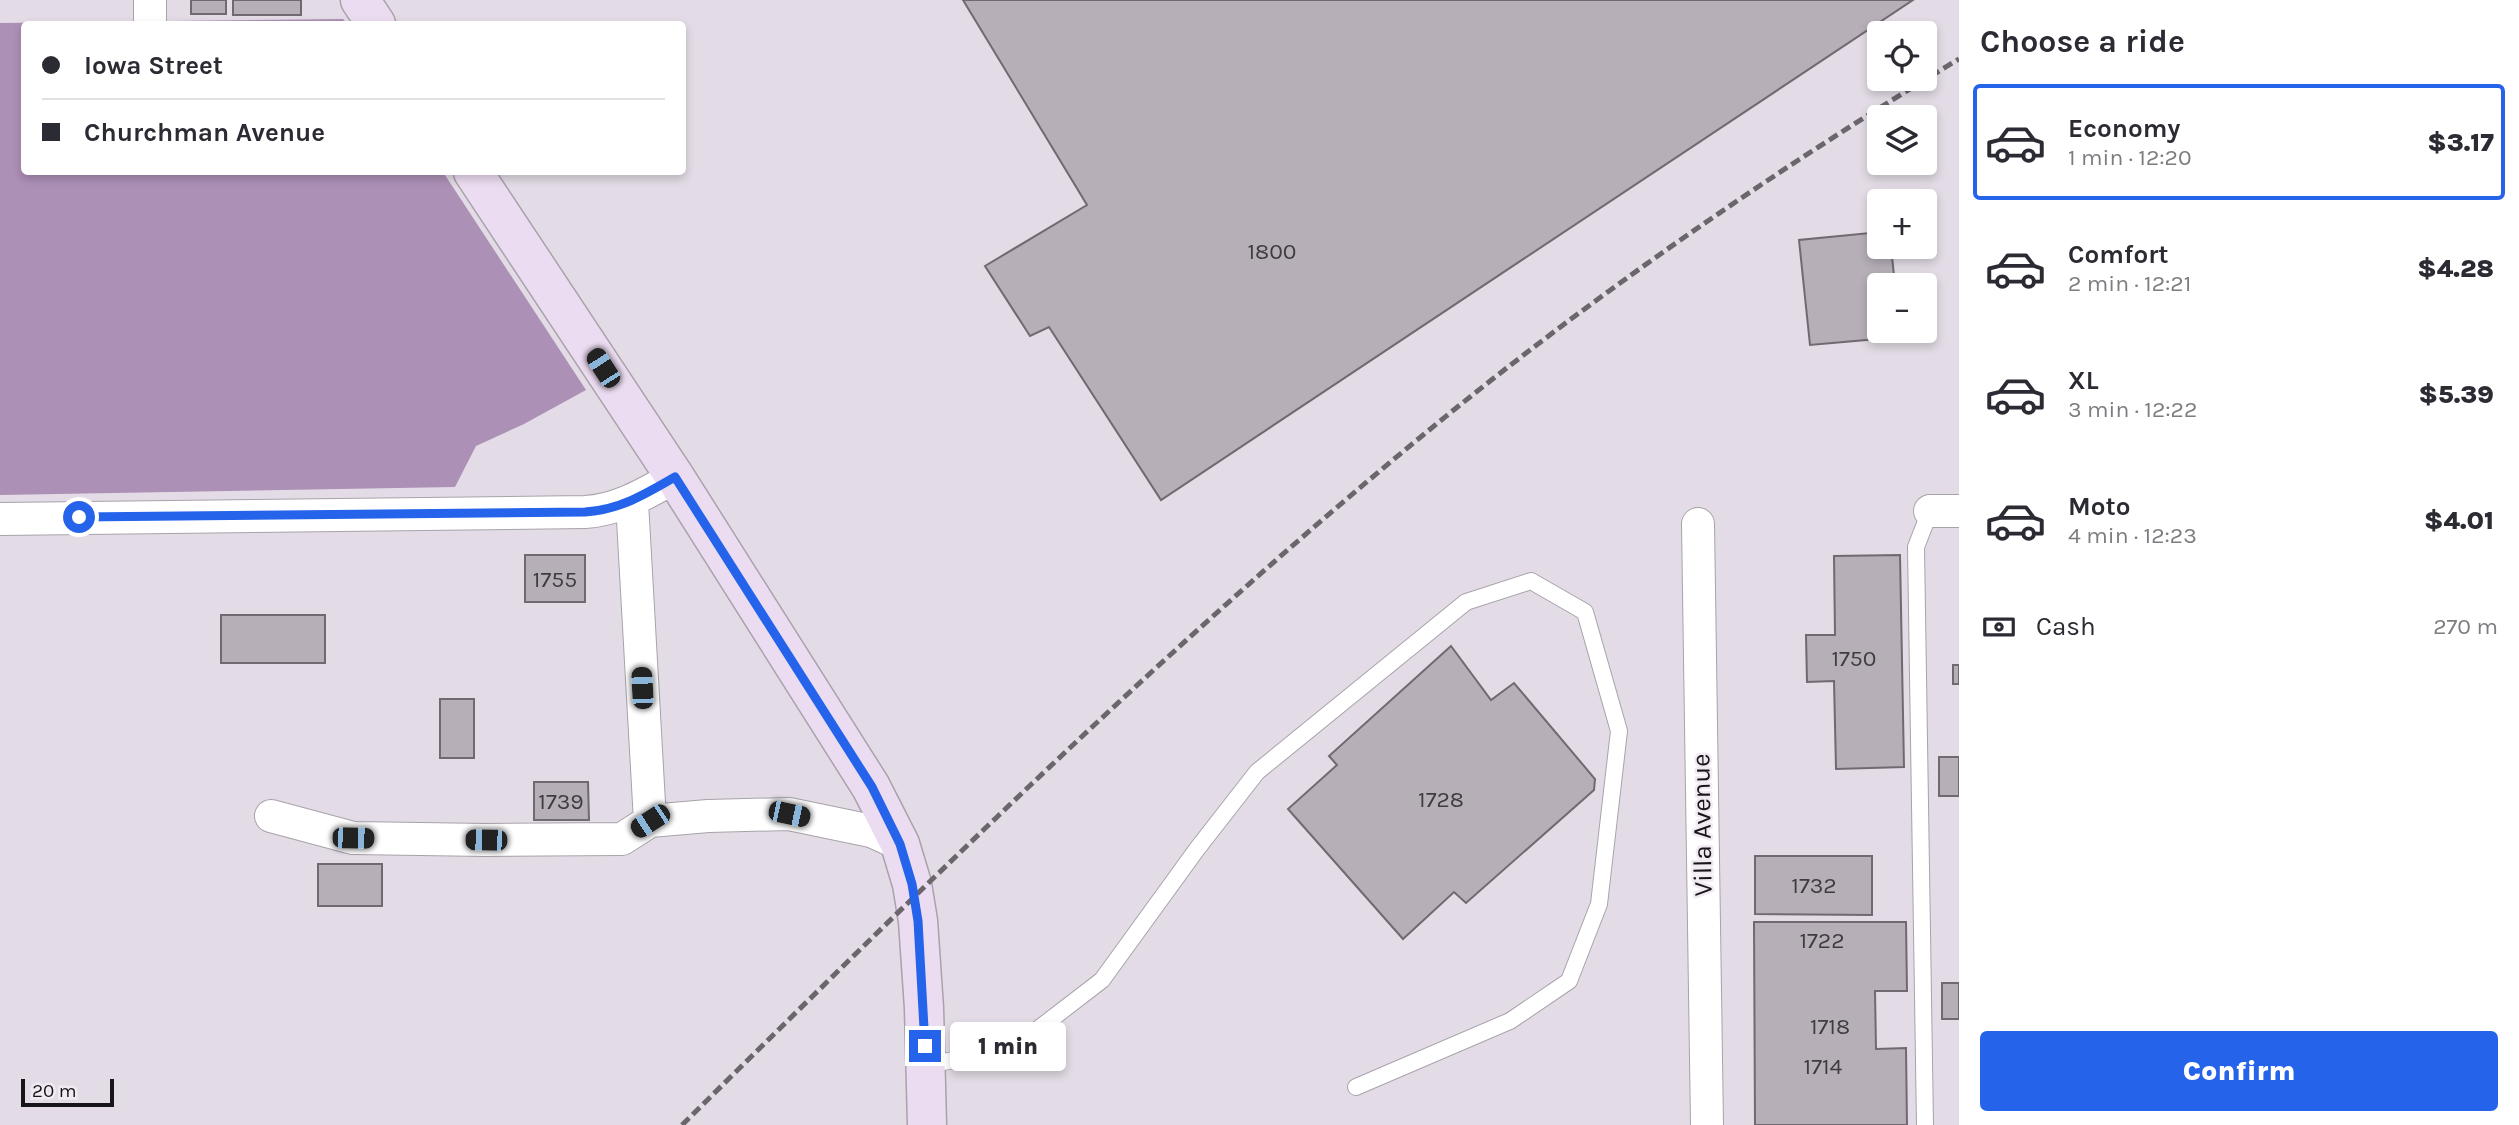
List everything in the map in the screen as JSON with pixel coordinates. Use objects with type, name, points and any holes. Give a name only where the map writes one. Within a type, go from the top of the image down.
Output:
[{"type":"main road","points":[[360,0],[374,21]]},
{"type":"main road","points":[[475,175],[675,477],[872,787],[900,844],[912,884],[918,921],[927,1125]]},
{"type":"street","points":[[0,519],[585,512],[632,502],[675,477]]},
{"type":"street","points":[[632,502],[650,821]]},
{"type":"street","name":"Villa Avenue","points":[[1698,524],[1707,1125]]},
{"type":"street","points":[[271,816],[353,838],[486,840],[622,839],[650,821],[789,814],[871,831],[900,844]]},
{"type":"lane","points":[[1925,1125],[1916,547],[1945,511]]},
{"type":"lane","points":[[926,1065],[1011,1050],[1102,980],[1197,849],[1258,772],[1466,602],[1531,581],[1585,612],[1619,731],[1599,904],[1569,981],[1510,1021],[1356,1087]]},
{"type":"shaded area","points":[[343,19],[345,21],[172,21]]},
{"type":"shaded area","points":[[0,23],[21,23],[21,175],[445,175],[586,390],[524,424],[476,446],[455,487],[0,495]]},
{"type":"building","points":[[191,0],[226,0],[226,14],[191,14]]},
{"type":"building","points":[[233,0],[301,0],[301,15],[233,15]]},
{"type":"building","points":[[963,0],[1913,0],[1881,21],[1867,21],[1867,31],[1161,500],[1049,327],[1030,336],[985,266],[1087,205]]},
{"type":"building","points":[[1867,233],[1867,259],[1892,259],[1894,273],[1867,273],[1867,340],[1810,345],[1799,240]]},
{"type":"building","points":[[525,555],[585,555],[585,602],[525,602]]},
{"type":"building","points":[[1900,555],[1904,767],[1836,769],[1834,681],[1807,682],[1806,635],[1835,635],[1834,556]]},
{"type":"building","points":[[221,615],[325,615],[325,663],[221,663]]},
{"type":"building","points":[[1451,646],[1491,700],[1514,683],[1595,779],[1594,790],[1466,903],[1454,892],[1403,939],[1288,809],[1337,765],[1329,756]]},
{"type":"building","points":[[1953,665],[1959,665],[1959,684],[1953,684]]},
{"type":"building","points":[[440,699],[474,699],[474,758],[440,758]]},
{"type":"building","points":[[1939,757],[1959,757],[1959,796],[1939,796]]},
{"type":"building","points":[[534,782],[588,782],[589,820],[534,820]]},
{"type":"building","points":[[1755,856],[1872,856],[1872,915],[1755,914]]},
{"type":"building","points":[[318,864],[382,864],[382,906],[318,906]]},
{"type":"building","points":[[1754,922],[1906,922],[1907,991],[1875,991],[1876,1049],[1906,1048],[1907,1125],[1755,1125]]},
{"type":"building","points":[[1942,983],[1959,983],[1959,1019],[1942,1019]]},
{"type":"railway","points":[[682,1125],[1057,760],[1153,670],[1349,497],[1511,365],[1635,272],[1827,141],[1959,59]]},
{"type":"route","points":[[79,517],[585,512],[632,502],[675,477],[872,787],[900,844],[912,884],[918,921],[925,1046]]}]
